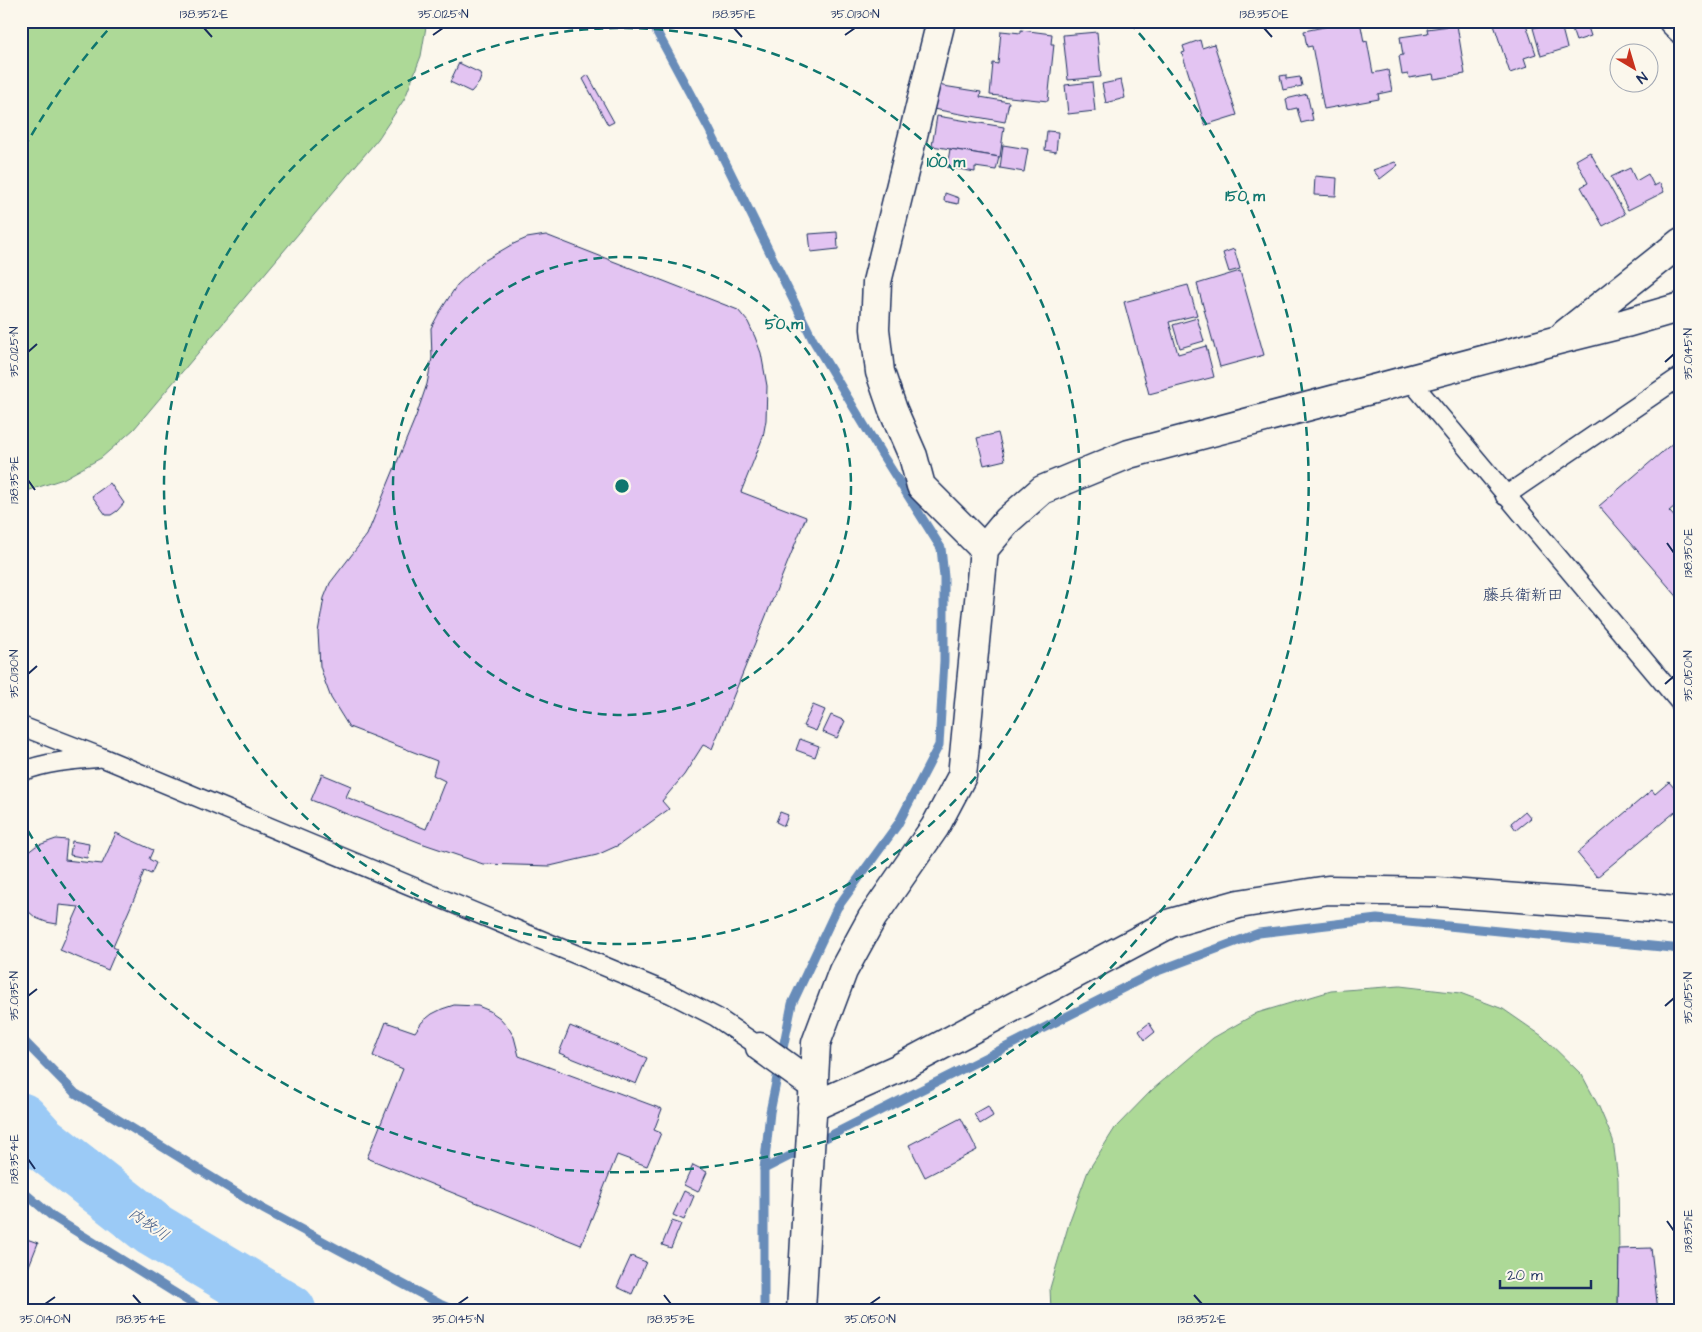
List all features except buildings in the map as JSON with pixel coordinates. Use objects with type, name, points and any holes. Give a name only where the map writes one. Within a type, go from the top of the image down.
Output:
[{"type":"street","points":[[801,1311],[806,1088],[816,1043],[843,971],[872,918],[935,827],[962,776],[977,542],[921,486],[913,456],[893,410],[880,372],[876,329],[877,282],[942,21]]},
{"type":"street","points":[[1673,21],[1681,29]]},
{"type":"street","points":[[1558,340],[1681,242]]},
{"type":"street","points":[[977,542],[1008,520],[1042,490],[1128,454],[1681,307]]},
{"type":"street","points":[[806,1088],[897,1069],[1171,923],[1239,904],[1328,890],[1437,892],[1643,907],[1681,912]]},
{"type":"street","points":[[760,1047],[806,1088]]},
{"type":"lane","points":[[1505,496],[1681,376]]},
{"type":"lane","points":[[1410,380],[1505,496],[1681,704]]},
{"type":"lane","points":[[21,726],[101,757],[672,994],[716,1017],[760,1047]]},
{"type":"lane","points":[[21,772],[31,768],[62,762],[101,757]]},
{"type":"green space","points":[[21,21],[427,21],[421,56],[405,98],[378,139],[134,429],[101,458],[63,479],[21,493]]},
{"type":"green space","points":[[1400,986],[1460,993],[1503,1009],[1542,1036],[1582,1075],[1599,1107],[1613,1140],[1618,1180],[1618,1311],[1051,1311],[1050,1288],[1070,1220],[1088,1171],[1115,1128],[1152,1090],[1213,1038],[1257,1013],[1331,991]]},
{"type":"waterway","points":[[651,21],[709,129],[813,340],[941,548],[944,577],[944,661],[939,745],[898,824],[837,908],[792,1004],[770,1112],[764,1169],[764,1311]]},
{"type":"waterway","points":[[764,1169],[1155,972],[1259,933],[1377,919],[1681,950]]},
{"type":"waterway","points":[[21,1038],[75,1093],[263,1209],[456,1311]]},
{"type":"waterway","name":"内牧川","points":[[21,1120],[40,1141],[154,1230],[289,1311]]},
{"type":"waterway","points":[[21,1190],[53,1217],[204,1311]]},
{"type":"district","name":"藤兵衛新田","points":[[1523,594]]}]
